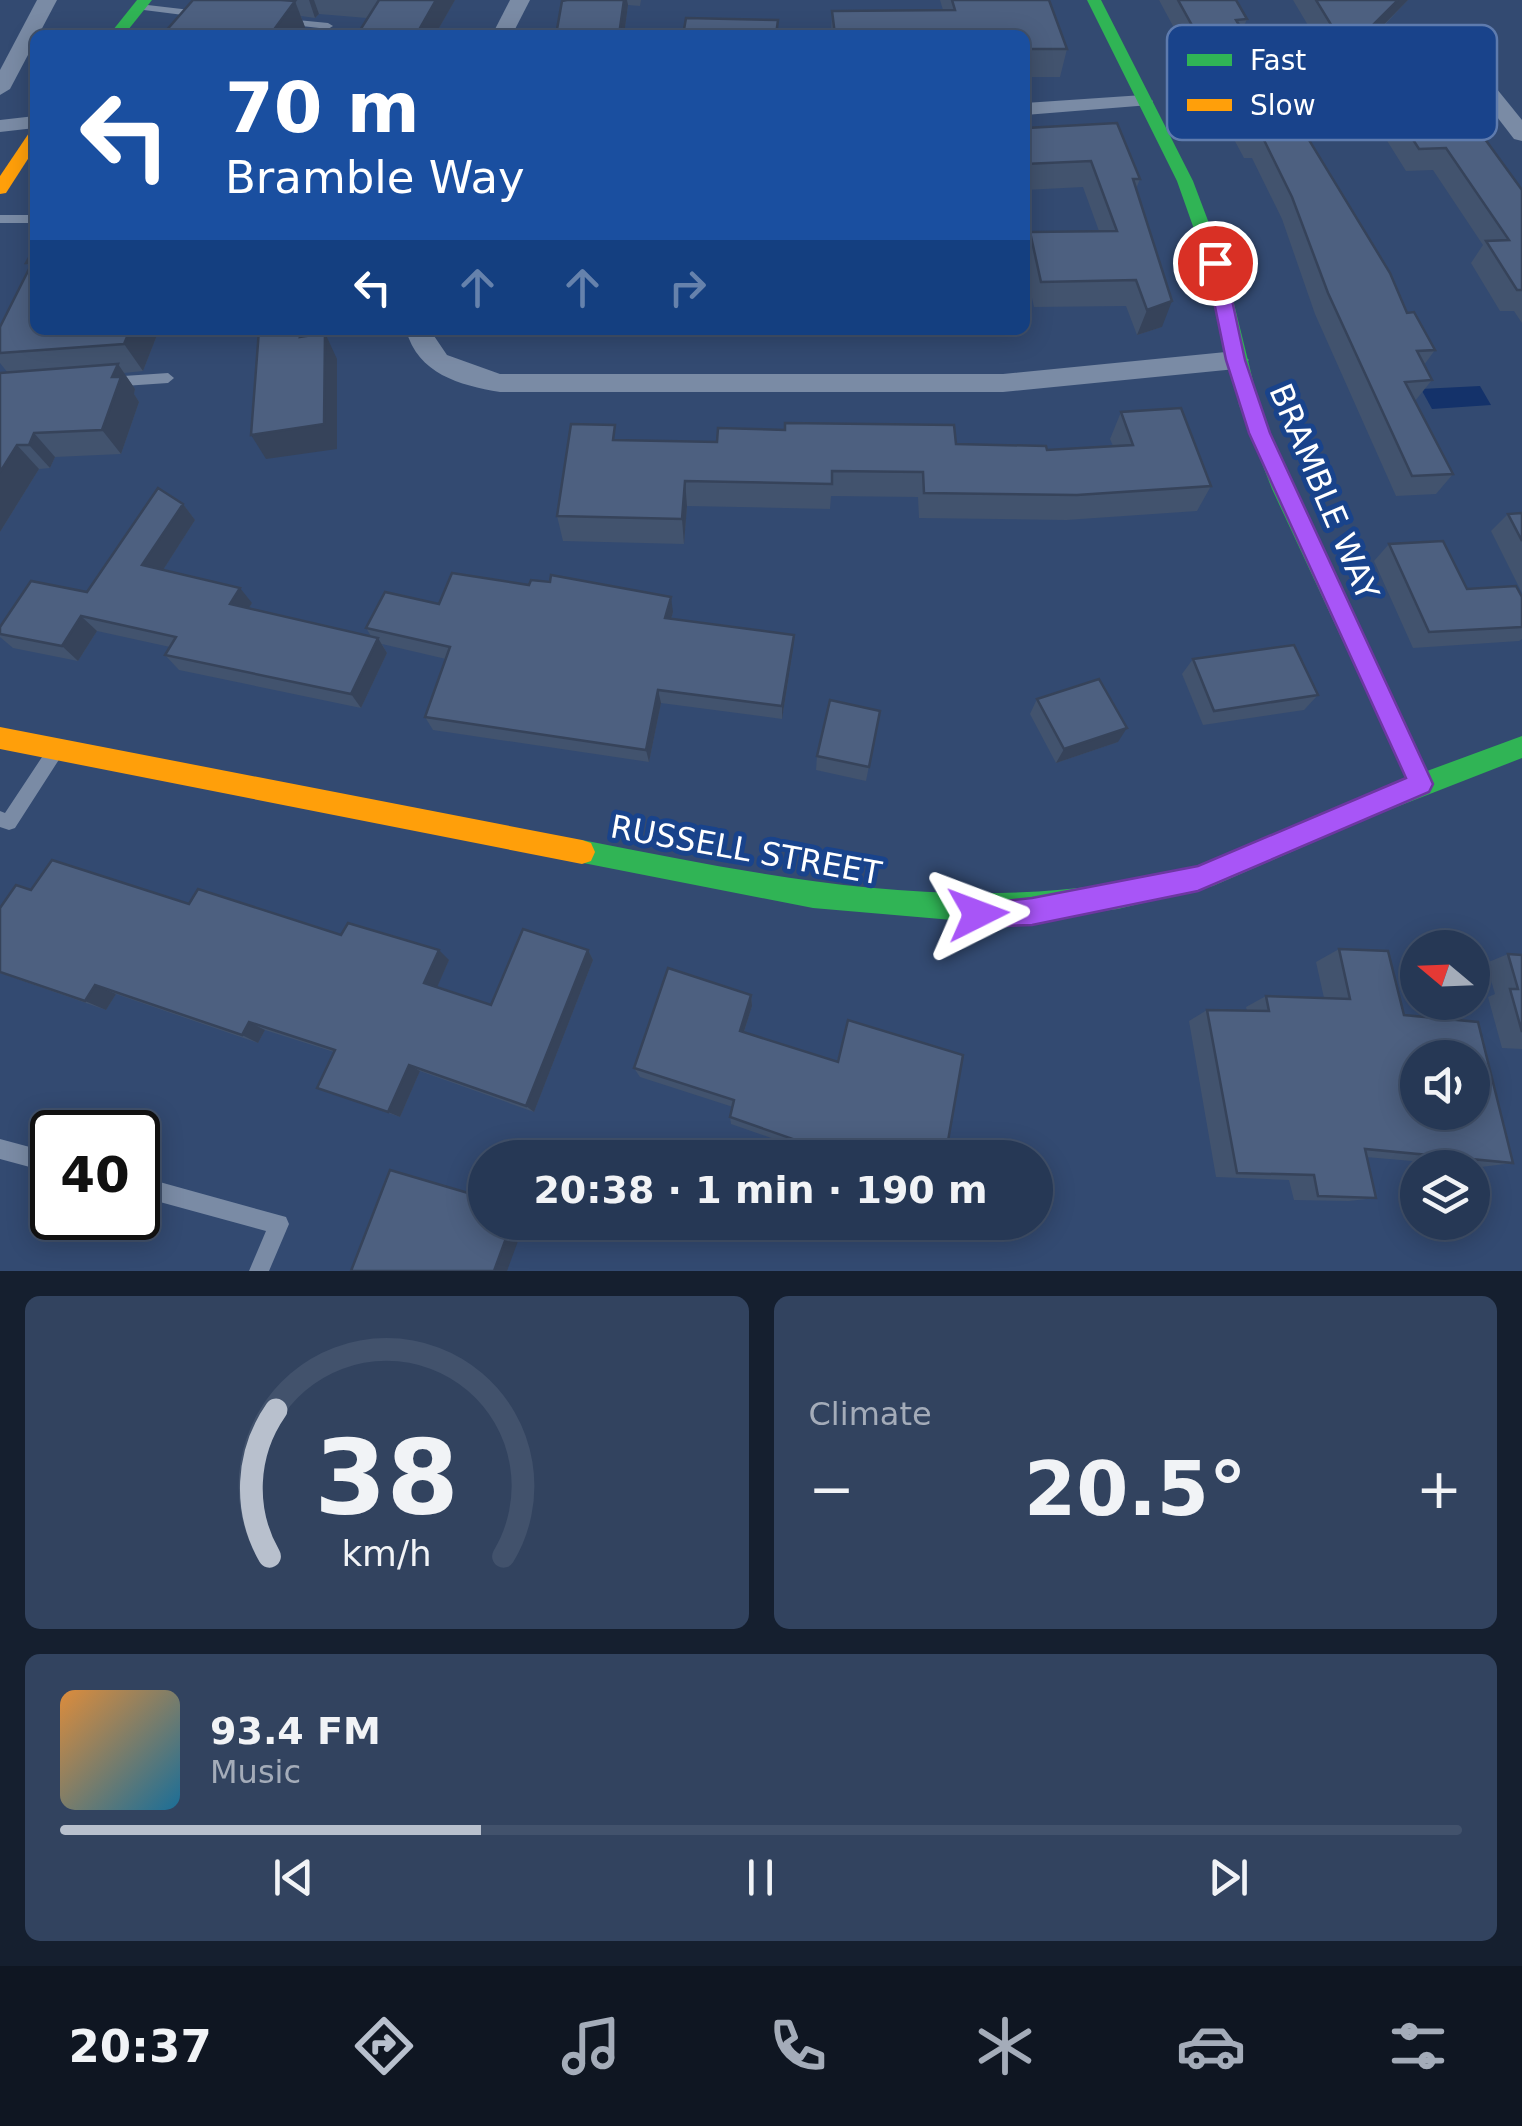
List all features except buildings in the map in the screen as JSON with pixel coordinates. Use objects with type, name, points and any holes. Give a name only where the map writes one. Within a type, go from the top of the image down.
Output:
[{"type":"street","points":[[31,30],[47,0]]},
{"type":"street","points":[[505,30],[520,0]]},
{"type":"street","name":"BRAMBLE WAY","points":[[1094,0],[1185,181],[1215,263],[1236,360],[1282,489],[1420,784]]},
{"type":"street","points":[[120,30],[142,4]]},
{"type":"street","points":[[0,89],[30,32]]},
{"type":"street","points":[[1030,108],[1143,102]]},
{"type":"street","points":[[1497,103],[1522,134]]},
{"type":"street","points":[[0,126],[30,123]]},
{"type":"street","points":[[0,189],[30,144]]},
{"type":"street","points":[[420,335],[429,354],[450,368],[470,378],[500,383],[1003,383],[1236,360]]},
{"type":"street","name":"RUSSELL STREET","points":[[0,738],[806,896],[952,915],[1032,912],[1198,878],[1420,784],[1522,747]]},
{"type":"lane","points":[[142,4],[215,15]]},
{"type":"lane","points":[[272,21],[328,26]]},
{"type":"lane","points":[[0,219],[30,219]]},
{"type":"lane","points":[[93,384],[168,378]]},
{"type":"lane","points":[[3,825],[56,750]]},
{"type":"lane","points":[[0,1149],[30,1157]]},
{"type":"lane","points":[[160,1192],[279,1224],[258,1271]]},
{"type":"water","points":[[1480,386],[1491,405],[1432,409],[1421,389]]},
{"type":"traffic: fast","points":[[120,30],[145,0]]},
{"type":"traffic: fast","points":[[1094,0],[1185,181],[1215,263],[1249,405],[1282,489],[1421,784]]},
{"type":"traffic: fast","points":[[582,852],[737,883],[889,904],[964,909],[1041,906],[1118,897],[1213,873],[1393,796],[1522,747]]},
{"type":"traffic: slow","points":[[0,189],[30,144]]},
{"type":"traffic: slow","points":[[0,738],[582,852]]},
{"type":"route","points":[[978,914],[1032,912],[1198,878],[1420,784],[1282,489],[1248,405],[1215,263]]}]
